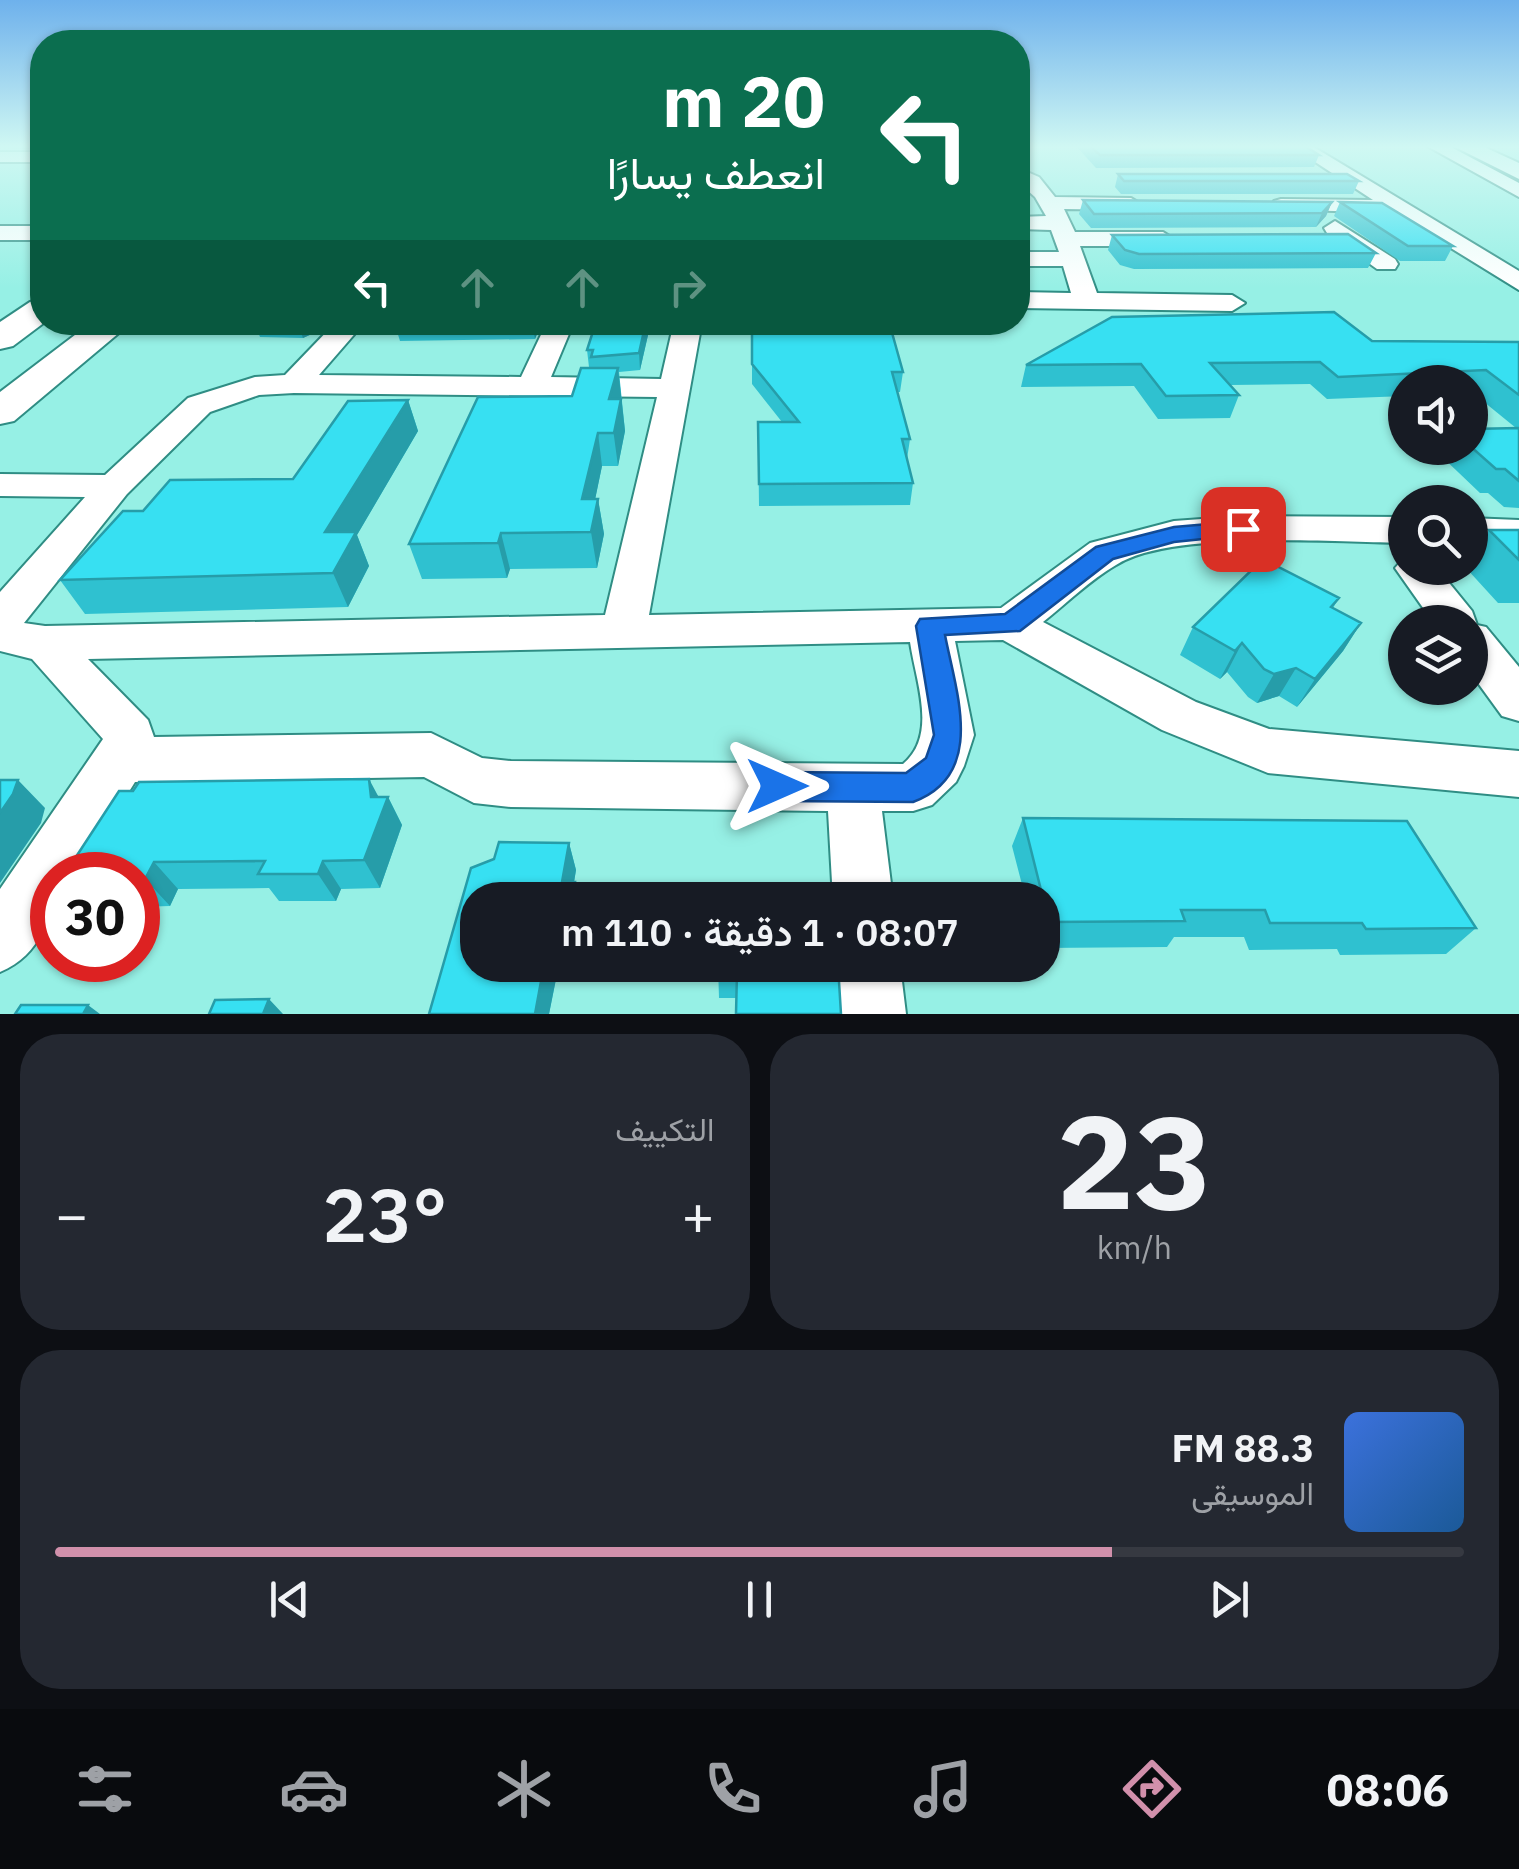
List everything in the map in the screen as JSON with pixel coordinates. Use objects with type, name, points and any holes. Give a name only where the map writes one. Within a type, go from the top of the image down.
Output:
[{"type":"street","points":[[1376,193],[1519,282]]},
{"type":"street","points":[[1045,205],[1147,204]]},
{"type":"street","points":[[1045,205],[1178,238]]},
{"type":"street","points":[[1030,235],[1045,205]]},
{"type":"street","points":[[1045,205],[1086,301]]},
{"type":"street","points":[[1265,205],[1398,206]]},
{"type":"street","points":[[1304,206],[1386,264]]},
{"type":"street","points":[[0,233],[30,234]]},
{"type":"street","points":[[1310,238],[1348,238]]},
{"type":"street","points":[[1030,300],[1232,303]]},
{"type":"street","points":[[0,338],[30,317]]},
{"type":"street","points":[[0,412],[99,335]]},
{"type":"street","points":[[294,384],[340,335]]},
{"type":"street","points":[[532,386],[555,335]]},
{"type":"street","points":[[623,634],[685,335]]},
{"type":"street","points":[[673,388],[254,386],[199,406],[114,486],[0,620],[5,634],[17,640],[45,643],[1010,624],[1179,716],[1268,750],[1519,774]]},
{"type":"street","points":[[0,485],[114,486]]},
{"type":"street","points":[[1010,624],[1104,553],[1174,534],[1243,529],[1388,537]]},
{"type":"street","points":[[1488,532],[1519,533]]},
{"type":"street","points":[[1428,585],[1444,605]]},
{"type":"street","points":[[121,760],[431,755],[474,780],[511,784],[913,788],[938,766],[949,735],[930,626]]},
{"type":"street","points":[[0,941],[121,760],[130,735],[45,643]]},
{"type":"street","points":[[1488,662],[1519,702]]},
{"type":"street","points":[[853,787],[861,882]]},
{"type":"street","points":[[871,982],[874,1014]]},
{"type":"building","points":[[1083,200],[1332,202],[1322,213],[1094,214]]},
{"type":"building","points":[[1340,202],[1382,203],[1453,246],[1408,246]]},
{"type":"building","points":[[1348,234],[1376,253],[1139,254],[1125,250],[1112,235]]},
{"type":"building","points":[[1334,312],[1372,341],[1519,342],[1519,395],[1488,372],[1488,365],[1388,365],[1388,375],[1338,377],[1320,362],[1210,363],[1239,395],[1166,396],[1141,364],[1026,365],[1112,317]]},
{"type":"building","points":[[592,335],[643,335],[639,353],[591,357],[593,350],[587,350]]},
{"type":"building","points":[[752,335],[893,335],[903,372],[892,372],[910,439],[902,439],[913,483],[759,484],[758,422],[799,422],[752,364]]},
{"type":"building","points":[[581,368],[618,368],[609,399],[621,399],[614,433],[598,433],[582,499],[598,499],[591,532],[501,533],[498,543],[409,544],[478,397],[572,396]]},
{"type":"building","points":[[408,400],[325,532],[356,532],[333,573],[60,580],[123,511],[143,511],[170,480],[293,479],[348,401]]},
{"type":"building","points":[[1519,428],[1519,481],[1488,462],[1488,429]]},
{"type":"building","points":[[1489,530],[1519,530],[1519,560]]},
{"type":"building","points":[[1263,559],[1339,598],[1331,607],[1361,623],[1315,679],[1296,668],[1274,674],[1264,669],[1242,643],[1235,651],[1193,627]]},
{"type":"building","points":[[369,779],[371,797],[388,797],[364,860],[323,861],[318,874],[258,874],[265,861],[160,862],[160,852],[79,852],[119,791],[133,791],[139,782]]},
{"type":"building","points":[[0,780],[18,780],[0,813]]},
{"type":"building","points":[[1023,818],[1407,821],[1476,928],[1366,929],[1362,923],[1270,923],[1265,910],[1181,910],[1185,921],[1060,922],[1060,882],[1039,882]]},
{"type":"building","points":[[499,842],[569,843],[562,882],[467,882],[471,868],[494,859]]},
{"type":"building","points":[[460,906],[460,982],[541,982],[535,1014],[429,1014]]},
{"type":"building","points":[[737,982],[839,982],[841,1014],[736,1014]]},
{"type":"building","points":[[269,999],[263,1014],[209,1014],[215,1000]]},
{"type":"building","points":[[21,1005],[88,1005],[83,1014],[15,1014]]},
{"type":"route","points":[[777,786],[913,788],[938,766],[949,735],[930,626],[1010,624],[1104,553],[1174,534],[1243,529]]}]
